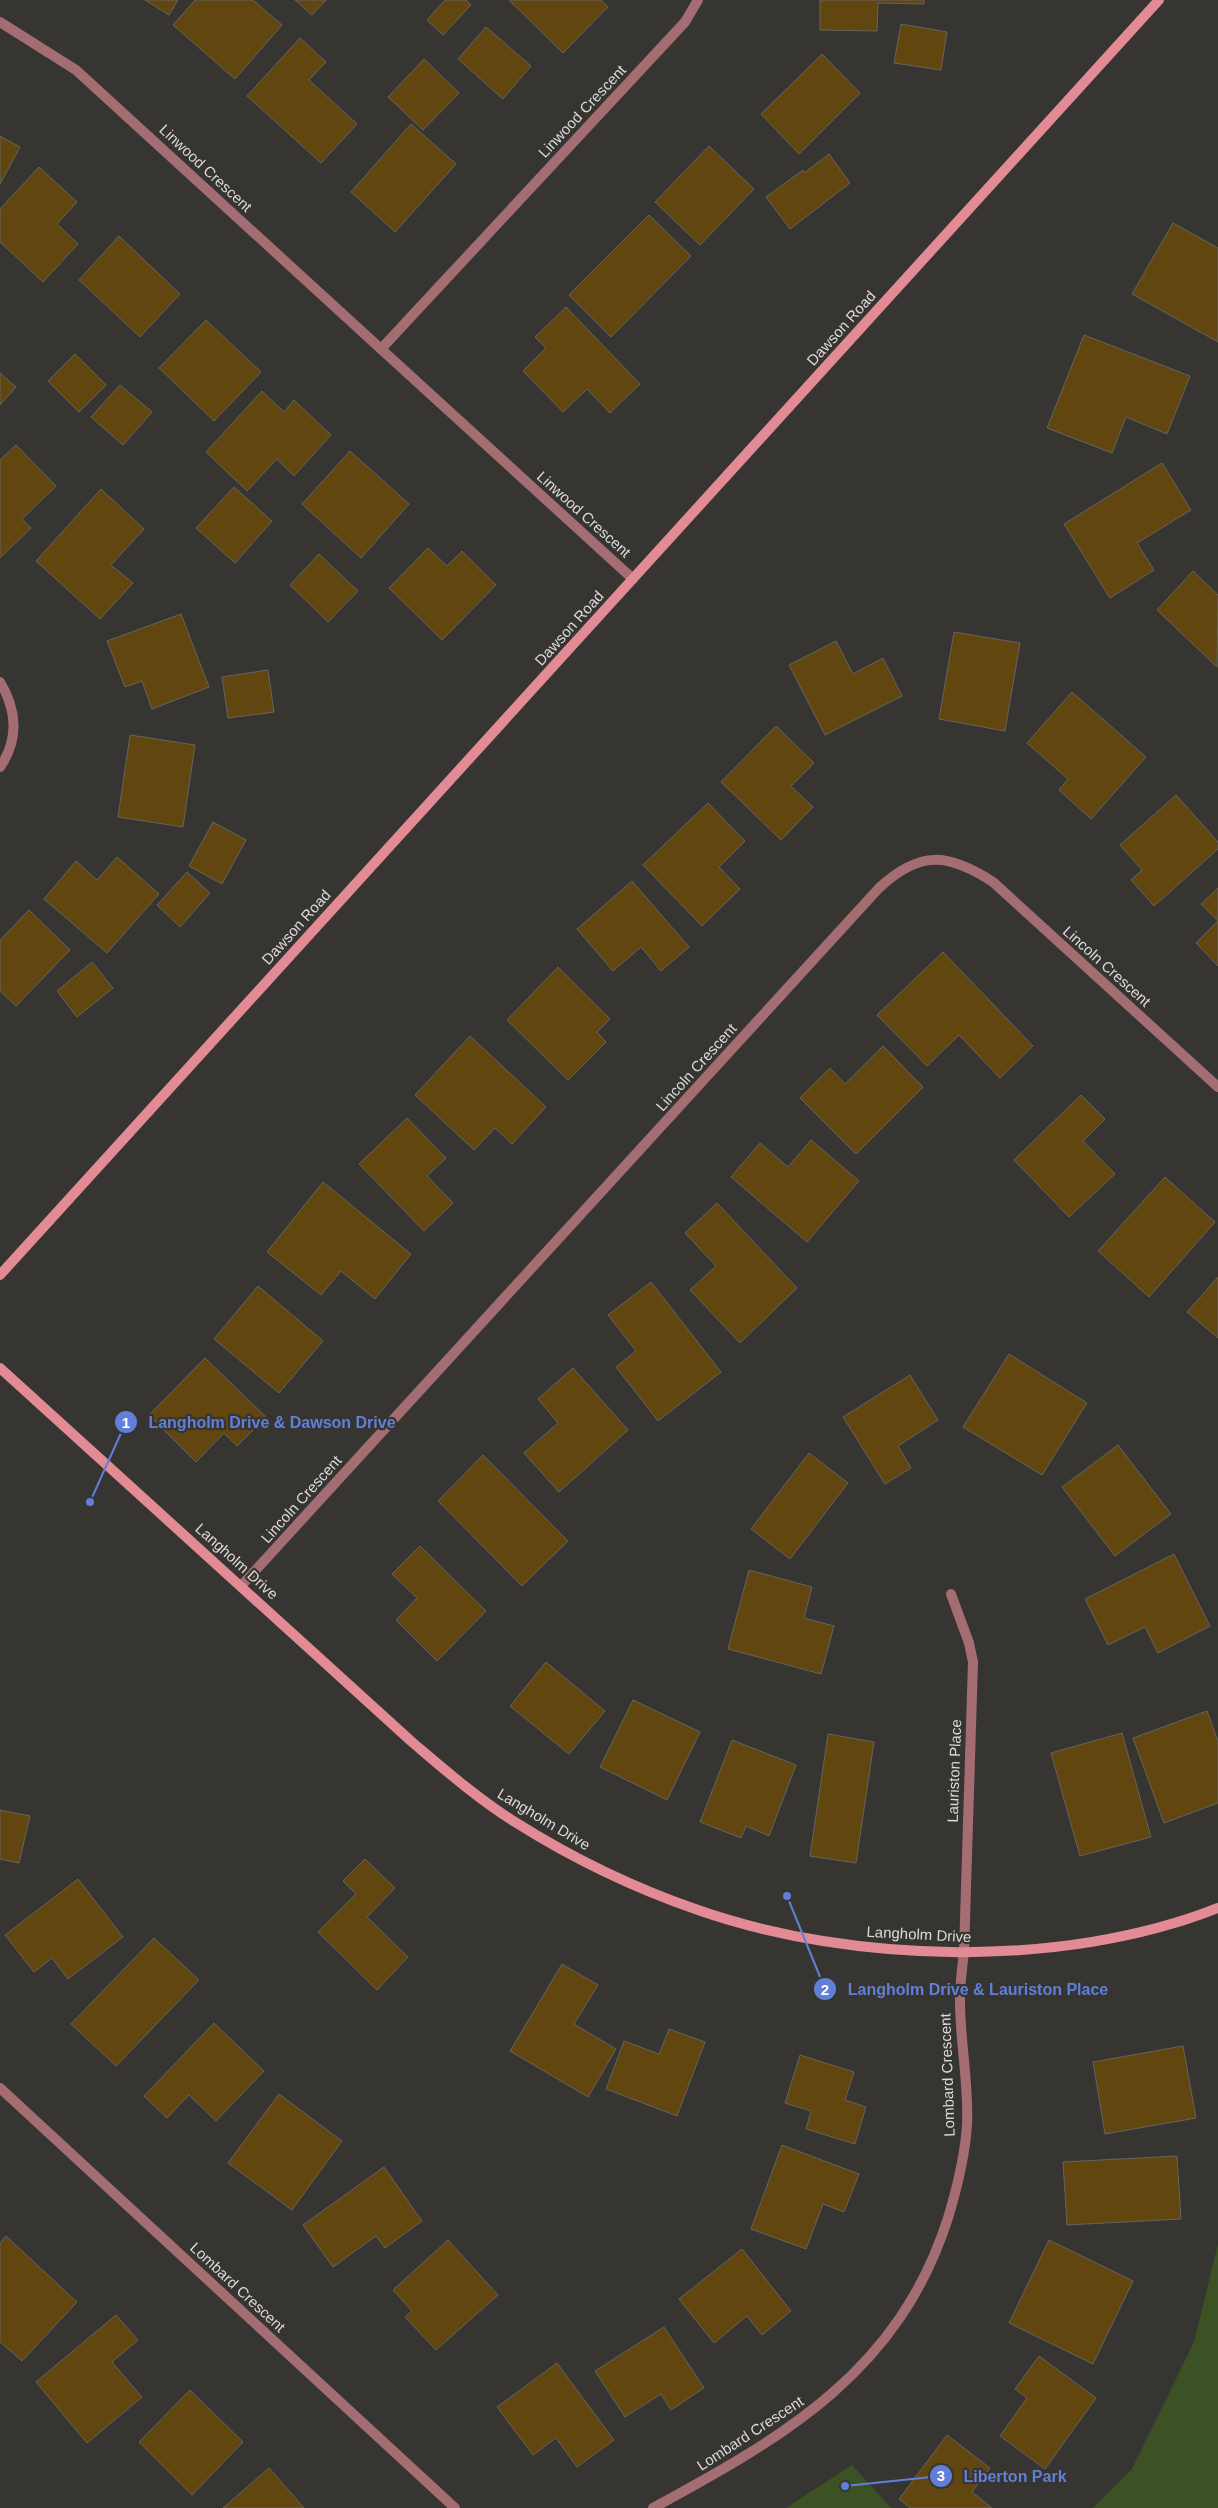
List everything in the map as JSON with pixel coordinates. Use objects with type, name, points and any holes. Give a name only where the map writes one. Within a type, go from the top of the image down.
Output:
[{"type":"main road","name":"Dawson Road","points":[[0,1276],[1159,0]]},
{"type":"main road","name":"Langholm Drive","points":[[0,1368],[242,1585],[412,1742],[462,1784],[514,1822],[575,1857],[636,1887],[699,1911],[759,1927],[881,1950],[1010,1952],[1076,1945],[1134,1934],[1218,1908]]},
{"type":"street","name":"Linwood Crescent","points":[[381,349],[685,22],[698,0]]},
{"type":"street","name":"Linwood Crescent","points":[[0,22],[54,54],[82,75],[633,579]]},
{"type":"street","points":[[0,682],[10,697],[15,719],[12,743],[0,767]]},
{"type":"street","name":"Lincoln Crescent","points":[[242,1585],[872,895],[894,874],[908,866],[933,858],[948,860],[964,865],[993,882],[1218,1088]]},
{"type":"street","name":"Lauriston Place","points":[[951,1594],[969,1642],[973,1662],[964,1952]]},
{"type":"street","name":"Lombard Crescent","points":[[653,2508],[745,2457],[822,2404],[869,2359],[897,2322],[918,2287],[940,2243],[962,2162],[967,2125],[960,2000],[964,1952]]},
{"type":"street","name":"Lombard Crescent","points":[[0,2088],[455,2508]]},
{"type":"green space","points":[[1218,2244],[1218,2508],[1093,2508],[1132,2469],[1194,2342]]},
{"type":"green space","points":[[852,2465],[891,2508],[786,2508]]},
{"type":"building","points":[[145,0],[178,0],[169,15]]},
{"type":"building","points":[[195,0],[253,0],[282,25],[235,79],[173,25]]},
{"type":"building","points":[[295,0],[326,0],[312,15]]},
{"type":"building","points":[[445,0],[466,0],[471,5],[443,35],[427,20]]},
{"type":"building","points":[[509,0],[601,0],[608,7],[563,53]]},
{"type":"building","points":[[820,0],[924,0],[924,4],[878,3],[877,31],[820,30]]},
{"type":"building","points":[[901,24],[947,32],[941,70],[894,63]]},
{"type":"building","points":[[486,27],[531,66],[503,99],[458,59]]},
{"type":"building","points":[[300,38],[326,62],[309,80],[357,124],[321,163],[247,96]]},
{"type":"building","points":[[822,54],[860,93],[799,154],[761,114]]},
{"type":"building","points":[[424,59],[459,93],[423,130],[388,97]]},
{"type":"building","points":[[411,124],[456,164],[395,232],[351,192]]},
{"type":"building","points":[[0,136],[20,147],[0,184]]},
{"type":"building","points":[[709,146],[754,189],[700,245],[655,202]]},
{"type":"building","points":[[829,154],[850,183],[790,229],[766,197],[803,170],[804,173]]},
{"type":"building","points":[[39,167],[77,202],[57,224],[78,244],[43,282],[0,242],[0,209]]},
{"type":"building","points":[[649,215],[691,256],[611,337],[569,295]]},
{"type":"building","points":[[1173,223],[1218,248],[1218,342],[1132,294]]},
{"type":"building","points":[[119,236],[180,294],[140,337],[79,280]]},
{"type":"building","points":[[566,307],[640,384],[610,413],[587,389],[563,412],[523,371],[546,348],[535,337]]},
{"type":"building","points":[[206,320],[261,372],[214,421],[159,368]]},
{"type":"building","points":[[1084,335],[1190,376],[1167,434],[1126,417],[1112,453],[1047,428]]},
{"type":"building","points":[[75,354],[106,385],[79,412],[48,381]]},
{"type":"building","points":[[0,373],[16,387],[0,405]]},
{"type":"building","points":[[120,385],[152,412],[123,445],[91,417]]},
{"type":"building","points":[[262,391],[284,412],[294,400],[331,435],[294,476],[277,459],[247,491],[206,452]]},
{"type":"building","points":[[16,445],[56,486],[22,519],[31,528],[0,558],[0,460]]},
{"type":"building","points":[[350,451],[409,504],[361,558],[302,504]]},
{"type":"building","points":[[1162,463],[1191,510],[1137,543],[1154,570],[1110,598],[1064,524]]},
{"type":"building","points":[[234,487],[272,521],[235,563],[196,528]]},
{"type":"building","points":[[101,489],[144,529],[111,565],[133,583],[100,619],[36,561]]},
{"type":"building","points":[[428,548],[447,566],[462,551],[496,585],[442,640],[389,588]]},
{"type":"building","points":[[319,554],[358,591],[328,622],[290,585]]},
{"type":"building","points":[[1193,571],[1218,595],[1217,667],[1157,610]]},
{"type":"building","points":[[181,614],[209,687],[152,709],[142,681],[125,687],[107,641]]},
{"type":"building","points":[[954,632],[1020,643],[1005,731],[939,719]]},
{"type":"building","points":[[836,641],[853,674],[883,658],[902,696],[825,735],[789,665]]},
{"type":"building","points":[[268,670],[274,712],[228,718],[222,677]]},
{"type":"building","points":[[1072,692],[1146,757],[1091,819],[1059,790],[1068,779],[1027,743]]},
{"type":"building","points":[[776,726],[814,763],[791,786],[813,807],[781,840],[721,782]]},
{"type":"building","points":[[130,735],[195,745],[183,827],[118,817]]},
{"type":"building","points":[[1176,795],[1218,842],[1218,849],[1154,906],[1131,880],[1142,870],[1120,845]]},
{"type":"building","points":[[708,803],[745,841],[719,867],[740,889],[702,926],[643,865]]},
{"type":"building","points":[[213,822],[246,840],[222,884],[189,866]]},
{"type":"building","points":[[117,857],[159,894],[107,953],[44,899],[76,861],[97,880]]},
{"type":"building","points":[[187,872],[210,893],[180,927],[157,905]]},
{"type":"building","points":[[632,881],[689,947],[661,971],[641,947],[613,971],[577,929]]},
{"type":"building","points":[[1218,888],[1218,921],[1201,904]]},
{"type":"building","points":[[29,910],[70,950],[16,1006],[0,991],[0,940]]},
{"type":"building","points":[[1218,921],[1218,966],[1196,943]]},
{"type":"building","points":[[943,952],[1033,1046],[1000,1078],[959,1035],[927,1066],[877,1015]]},
{"type":"building","points":[[92,962],[113,988],[77,1017],[57,991]]},
{"type":"building","points":[[558,967],[610,1019],[597,1032],[606,1042],[568,1080],[507,1020]]},
{"type":"building","points":[[470,1036],[546,1107],[512,1144],[495,1128],[474,1150],[415,1095]]},
{"type":"building","points":[[883,1046],[923,1087],[856,1154],[800,1098],[830,1068],[845,1084]]},
{"type":"building","points":[[1081,1095],[1105,1119],[1083,1141],[1115,1174],[1069,1217],[1014,1160]]},
{"type":"building","points":[[407,1118],[446,1158],[427,1176],[453,1203],[424,1231],[359,1164]]},
{"type":"building","points":[[811,1140],[859,1181],[807,1242],[731,1177],[760,1143],[788,1167]]},
{"type":"building","points":[[1165,1177],[1215,1222],[1149,1297],[1098,1251]]},
{"type":"building","points":[[323,1182],[411,1254],[375,1299],[341,1271],[321,1295],[267,1252]]},
{"type":"building","points":[[717,1203],[797,1288],[740,1343],[690,1290],[716,1266],[685,1233]]},
{"type":"building","points":[[1218,1277],[1218,1338],[1187,1312]]},
{"type":"building","points":[[651,1282],[721,1372],[658,1421],[616,1367],[636,1351],[608,1315]]},
{"type":"building","points":[[258,1286],[323,1341],[279,1393],[214,1339]]},
{"type":"building","points":[[1009,1354],[1087,1403],[1042,1475],[963,1427]]},
{"type":"building","points":[[205,1358],[266,1417],[237,1446],[224,1433],[196,1462],[149,1415]]},
{"type":"building","points":[[573,1368],[628,1430],[559,1492],[524,1453],[558,1423],[538,1399]]},
{"type":"building","points":[[910,1375],[938,1420],[898,1446],[911,1468],[885,1484],[843,1417]]},
{"type":"building","points":[[1118,1445],[1171,1514],[1115,1556],[1062,1487]]},
{"type":"building","points":[[809,1453],[848,1483],[790,1559],[751,1529]]},
{"type":"building","points":[[483,1455],[568,1541],[522,1586],[438,1501]]},
{"type":"building","points":[[420,1546],[486,1611],[437,1661],[396,1620],[417,1598],[392,1574]]},
{"type":"building","points":[[1174,1554],[1210,1626],[1158,1653],[1145,1627],[1108,1645],[1085,1599]]},
{"type":"building","points":[[749,1570],[812,1587],[804,1618],[834,1626],[821,1674],[728,1649]]},
{"type":"building","points":[[546,1662],[605,1711],[569,1754],[510,1706]]},
{"type":"building","points":[[633,1700],[700,1732],[667,1800],[600,1767]]},
{"type":"building","points":[[1207,1711],[1218,1741],[1218,1803],[1164,1823],[1133,1738]]},
{"type":"building","points":[[1122,1733],[1151,1837],[1080,1856],[1051,1753]]},
{"type":"building","points":[[828,1734],[874,1742],[856,1863],[810,1856]]},
{"type":"building","points":[[732,1740],[796,1765],[769,1836],[746,1826],[741,1838],[700,1822]]},
{"type":"building","points":[[0,1810],[30,1816],[19,1863],[0,1859]]},
{"type":"building","points":[[365,1859],[395,1888],[367,1917],[408,1957],[377,1990],[318,1932],[356,1894],[343,1881]]},
{"type":"building","points":[[78,1879],[123,1937],[68,1979],[52,1958],[34,1972],[5,1935]]},
{"type":"building","points":[[154,1938],[199,1980],[116,2066],[71,2024]]},
{"type":"building","points":[[562,1964],[598,1985],[574,2024],[616,2049],[588,2097],[510,2051]]},
{"type":"building","points":[[214,2023],[264,2071],[216,2121],[189,2095],[167,2118],[144,2096]]},
{"type":"building","points":[[669,2029],[705,2042],[677,2116],[606,2089],[624,2041],[659,2054]]},
{"type":"building","points":[[1183,2046],[1196,2118],[1105,2134],[1093,2062]]},
{"type":"building","points":[[800,2055],[854,2072],[845,2100],[866,2107],[855,2144],[806,2129],[811,2111],[785,2103]]},
{"type":"building","points":[[279,2094],[342,2141],[292,2210],[228,2163]]},
{"type":"building","points":[[782,2145],[859,2174],[844,2212],[823,2204],[806,2249],[751,2229]]},
{"type":"building","points":[[1177,2156],[1181,2219],[1067,2225],[1063,2162]]},
{"type":"building","points":[[384,2167],[422,2221],[385,2248],[376,2236],[333,2267],[303,2225]]},
{"type":"building","points":[[6,2236],[77,2302],[22,2361],[0,2342],[0,2243]]},
{"type":"building","points":[[448,2240],[498,2295],[436,2350],[405,2317],[412,2311],[393,2290]]},
{"type":"building","points":[[1049,2240],[1133,2281],[1093,2364],[1009,2323]]},
{"type":"building","points":[[742,2249],[791,2311],[762,2335],[747,2316],[714,2343],[679,2299]]},
{"type":"building","points":[[116,2315],[138,2340],[112,2362],[142,2397],[87,2443],[36,2382]]},
{"type":"building","points":[[664,2327],[704,2388],[671,2410],[661,2394],[625,2417],[595,2371]]},
{"type":"building","points":[[1039,2356],[1096,2398],[1045,2469],[1000,2436],[1027,2398],[1015,2389]]},
{"type":"building","points":[[557,2363],[614,2440],[577,2467],[556,2438],[533,2455],[497,2407]]},
{"type":"building","points":[[190,2390],[243,2442],[192,2495],[139,2442]]},
{"type":"building","points":[[947,2435],[990,2468],[972,2492],[992,2508],[910,2508],[899,2499]]},
{"type":"building","points":[[269,2468],[304,2508],[223,2508]]},
{"type":"place","name":"Langholm Drive & Dawson Drive","points":[[90,1502]]},
{"type":"place","name":"Langholm Drive & Lauriston Place","points":[[787,1896]]},
{"type":"place","name":"Liberton Park","points":[[845,2486]]}]
